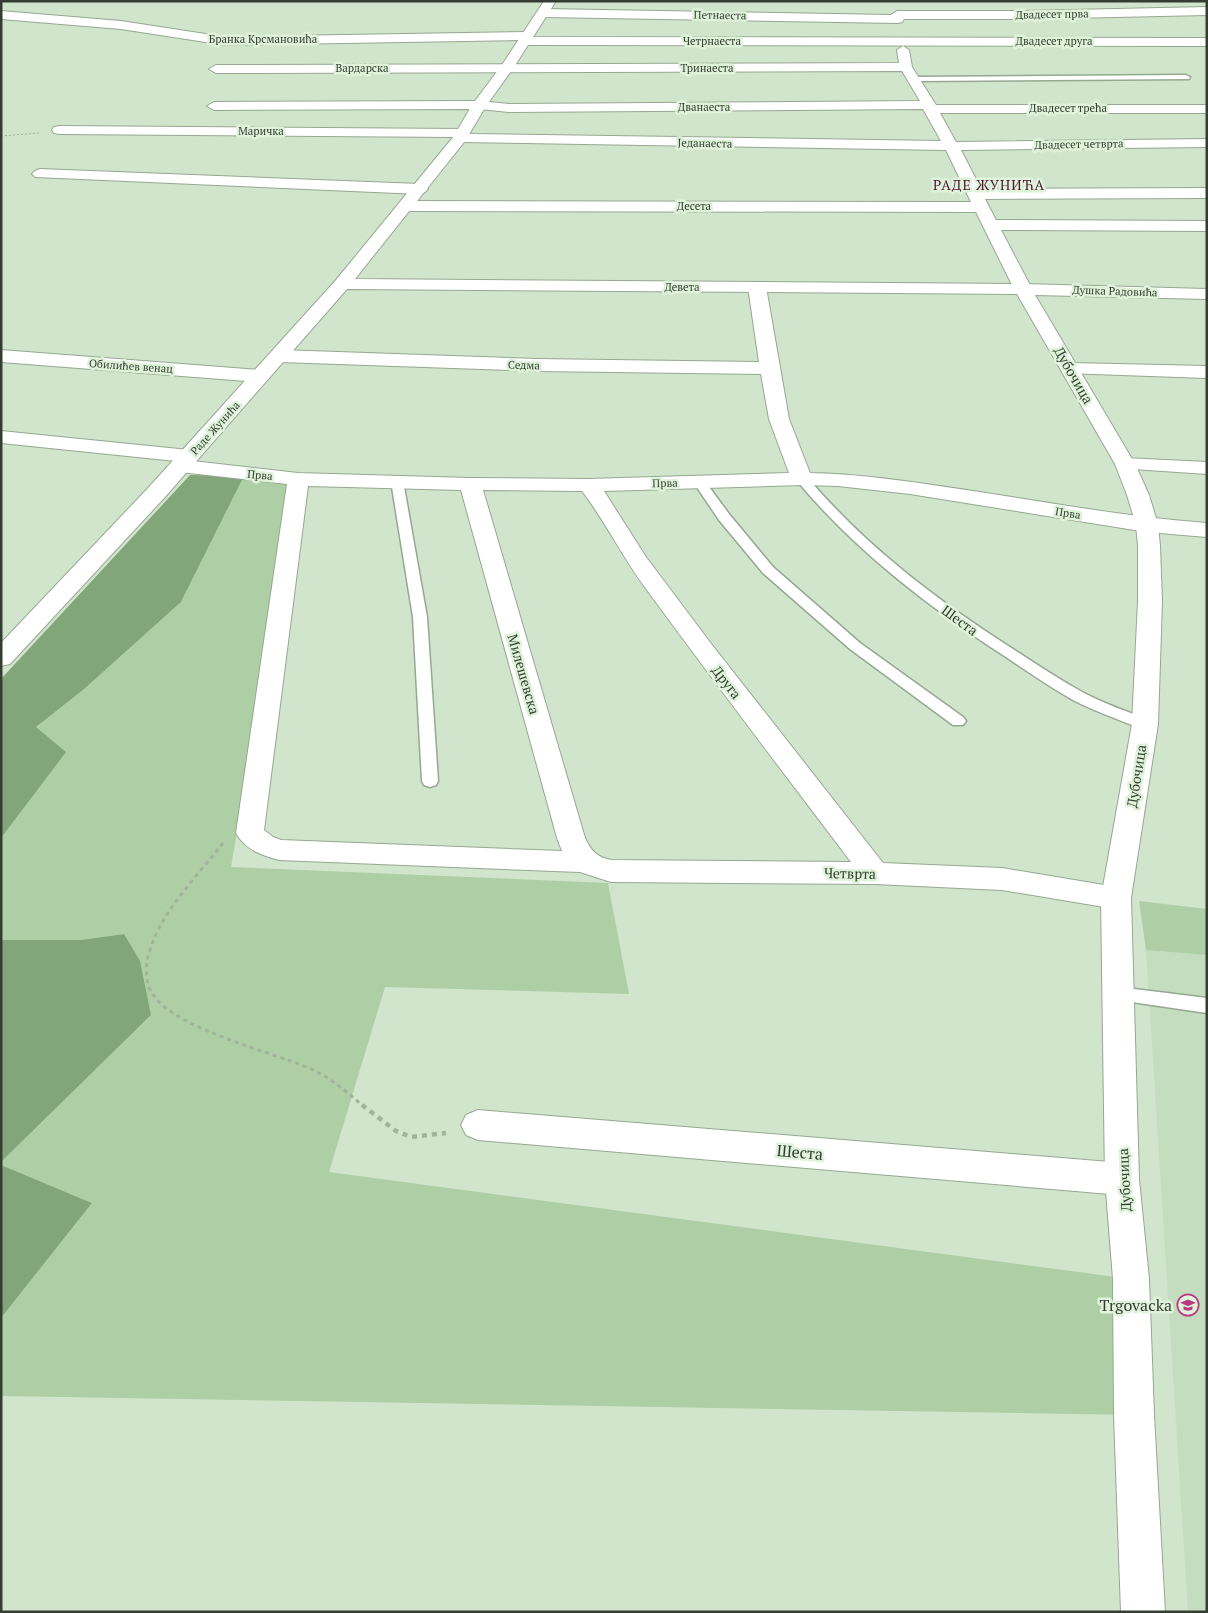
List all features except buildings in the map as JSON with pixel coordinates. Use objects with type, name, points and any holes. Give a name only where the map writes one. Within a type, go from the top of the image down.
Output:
[{"type":"street","name":"Раде Жунића","points":[[1,658],[185,461],[342,284],[461,136],[480,105],[500,86],[507,68],[550,1]]},
{"type":"street","name":"Двадесет прва","points":[[898,12],[1024,15],[1207,11]]},
{"type":"street","name":"Петнаеста","points":[[543,14],[898,12]]},
{"type":"street","name":"Дубочица","points":[[898,12],[910,73],[951,146],[1023,289],[1125,464],[1147,525],[1150,546],[1150,601],[1145,724],[1116,898],[1122,1179],[1131,1279],[1134,1415],[1143,1612]]},
{"type":"street","name":"Бранка Крсмановића","points":[[1,16],[121,25],[225,41],[525,38]]},
{"type":"street","name":"Четрнаеста","points":[[525,38],[902,40]]},
{"type":"street","name":"Двадесет друга","points":[[902,40],[1207,42]]},
{"type":"street","name":"Вардарска","points":[[216,69],[507,68]]},
{"type":"street","name":"Тринаеста","points":[[507,68],[910,73]]},
{"type":"street","name":"Дванаеста","points":[[480,105],[509,108],[929,107]]},
{"type":"street","points":[[214,106],[480,105]]},
{"type":"street","name":"Двадесет трећа","points":[[929,107],[1207,109]]},
{"type":"street","name":"Маричка","points":[[59,130],[461,136]]},
{"type":"street","name":"Једанаеста","points":[[461,136],[951,146]]},
{"type":"street","name":"Двадесет четврта","points":[[951,146],[1207,143]]},
{"type":"street","points":[[40,174],[420,189]]},
{"type":"street","name":"Десета","points":[[406,206],[979,200],[1207,193]]},
{"type":"street","points":[[991,225],[1207,226]]},
{"type":"street","name":"Девета","points":[[342,284],[1023,289]]},
{"type":"street","points":[[757,287],[779,419],[802,479]]},
{"type":"street","name":"Душка Радовића","points":[[1023,289],[1207,294]]},
{"type":"street","name":"Обилићев венац","points":[[1,356],[260,376]]},
{"type":"street","name":"Седма","points":[[280,356],[537,365],[769,368]]},
{"type":"street","points":[[1071,369],[1207,372]]},
{"type":"street","name":"Прва","points":[[1,437],[298,478],[470,484],[588,485],[802,479],[838,480],[910,488],[1147,525],[1207,530]]},
{"type":"street","points":[[1125,464],[1207,468]]},
{"type":"street","points":[[250,833],[298,478]]},
{"type":"street","name":"Милешевска","points":[[470,484],[571,838],[578,855],[584,862]]},
{"type":"street","name":"Друга","points":[[588,485],[602,502],[636,559],[700,646],[876,873]]},
{"type":"street","name":"Четврта","points":[[250,833],[263,844],[279,850],[584,862],[595,868],[610,871],[876,873],[1002,879],[1116,898]]},
{"type":"street","name":"Шеста","points":[[478,1124],[1122,1179]]},
{"type":"lane","points":[[910,73],[1186,77]]},
{"type":"lane","name":"Шеста","points":[[802,479],[819,501],[881,558],[918,589],[981,636],[1078,696],[1145,724]]},
{"type":"lane","points":[[397,481],[420,617],[430,782]]},
{"type":"lane","points":[[700,483],[724,517],[768,570],[855,646],[958,721]]},
{"type":"lane","points":[[1118,994],[1207,1006]]},
{"type":"path","points":[[1,136],[59,130]]},
{"type":"path","points":[[250,833],[229,834],[161,923],[153,939],[148,956],[147,973],[150,990],[158,1002],[169,1012],[185,1021],[311,1069],[337,1083],[367,1110],[396,1131],[411,1137],[440,1135],[478,1124]]},
{"type":"shaded area","points":[[190,475],[244,476],[181,602],[83,690],[36,727],[66,752],[1,838],[1,679]]},
{"type":"shaded area","points":[[244,476],[298,479],[231,867],[608,883],[629,994],[385,987],[329,1172],[1131,1279],[1134,1415],[1,1396],[1,1318],[92,1203],[1,1165],[1,1162],[151,1015],[124,934],[81,940],[1,940],[1,838],[65,752],[36,727],[83,690],[181,602]]},
{"type":"shaded area","points":[[1139,901],[1207,909],[1207,955],[1146,950]]},
{"type":"shaded area","points":[[124,934],[140,961],[151,1015],[1,1162],[1,940],[81,940]]},
{"type":"shaded area","name":"Trgovacka","points":[[1146,950],[1207,955],[1207,1612],[1188,1612]]},
{"type":"shaded area","points":[[1,1165],[92,1203],[1,1318]]},
{"type":"place","name":"Trgovacka","points":[[1188,1305]]},
{"type":"district","name":"РАДЕ ЖУНИЋА","points":[[989,184]]}]
